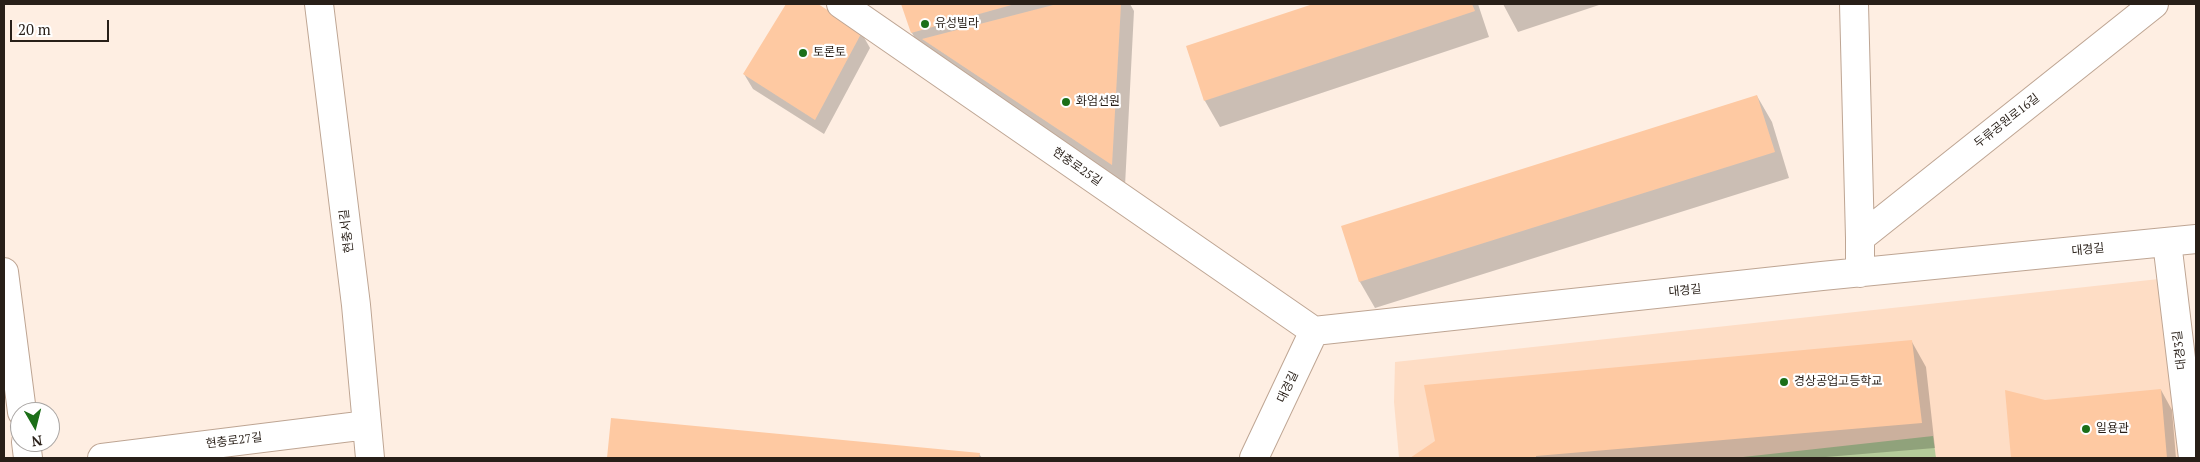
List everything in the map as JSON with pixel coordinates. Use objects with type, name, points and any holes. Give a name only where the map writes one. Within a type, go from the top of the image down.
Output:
[{"type":"street","name":"현충서길","points":[[320,4],[356,305],[370,458]]},
{"type":"street","name":"현충로25길","points":[[841,4],[1314,331]]},
{"type":"street","points":[[1854,4],[1860,272]]},
{"type":"street","name":"두류공원로16길","points":[[1860,238],[2154,4]]},
{"type":"street","name":"대경길","points":[[1254,458],[1314,331],[1860,272],[2196,239]]},
{"type":"street","name":"대경3길","points":[[2167,242],[2193,458]]},
{"type":"street","points":[[4,272],[21,402]]},
{"type":"street","name":"현충로27길","points":[[102,458],[367,424]]},
{"type":"shaded area","name":"경상공업고등학교","points":[[2159,279],[2183,458],[1399,458],[1394,402],[1395,362]]},
{"type":"green space","points":[[1933,436],[1936,458],[1734,458]]},
{"type":"building","name":"토론토","points":[[786,4],[818,4],[862,32],[815,120],[743,74]]},
{"type":"building","name":"유성빌라","points":[[901,4],[1015,4],[911,33]]},
{"type":"building","name":"화엄선원","points":[[1057,4],[1121,4],[1112,165],[922,39]]},
{"type":"building","points":[[1313,4],[1472,4],[1475,11],[1204,101],[1186,46]]},
{"type":"building","points":[[1757,95],[1775,152],[1359,282],[1341,226]]},
{"type":"building","points":[[1912,340],[1922,423],[1536,456],[1536,458],[1410,458],[1435,441],[1424,385]]},
{"type":"building","name":"일용관","points":[[2161,389],[2167,458],[2011,458],[2005,390],[2045,400]]},
{"type":"building","points":[[611,418],[980,453],[979,458],[607,458]]},
{"type":"place","name":"유성빌라","points":[[925,24]]},
{"type":"place","name":"토론토","points":[[803,53]]},
{"type":"place","name":"화엄선원","points":[[1066,102]]},
{"type":"place","name":"경상공업고등학교","points":[[1784,382]]},
{"type":"place","name":"일용관","points":[[2086,429]]}]
